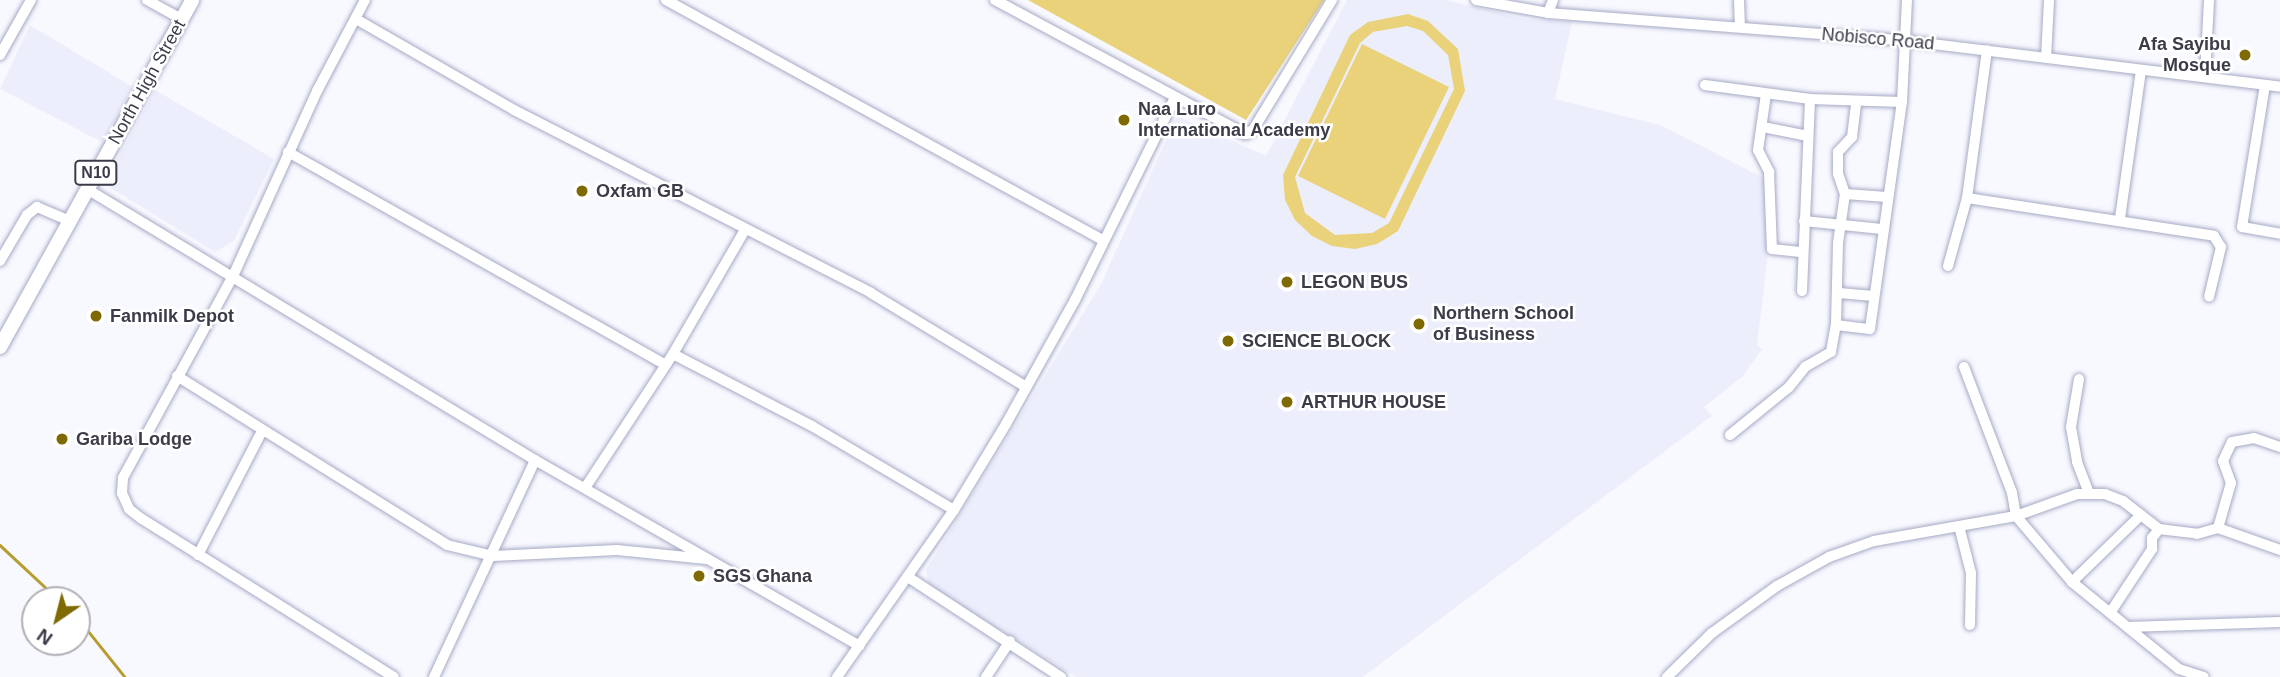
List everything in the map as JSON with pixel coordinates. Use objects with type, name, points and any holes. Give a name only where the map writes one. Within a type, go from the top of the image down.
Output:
[{"type":"highway","name":"North High Street","points":[[0,347],[191,0]]},
{"type":"street","points":[[0,55],[31,0]]},
{"type":"street","points":[[365,0],[288,152],[233,276],[124,478],[122,494],[129,509],[387,675]]},
{"type":"street","points":[[666,0],[1102,240]]},
{"type":"street","points":[[995,0],[1234,132],[1253,130],[1332,0]]},
{"type":"street","name":"Nobisco Road","points":[[1476,0],[1548,13],[1908,41],[2280,88]]},
{"type":"street","points":[[1548,13],[1553,0]]},
{"type":"street","points":[[1739,0],[1740,27]]},
{"type":"street","points":[[1836,325],[1870,329],[1902,102],[1908,41],[1907,0]]},
{"type":"street","points":[[2046,58],[2049,0]]},
{"type":"street","points":[[2205,77],[2208,0]]},
{"type":"street","points":[[152,1],[181,19]]},
{"type":"street","points":[[356,19],[514,110],[871,293],[1026,387]]},
{"type":"street","points":[[1948,266],[1967,198],[1987,50]]},
{"type":"street","points":[[2120,218],[2140,69]]},
{"type":"street","points":[[1705,85],[1810,99],[1902,102]]},
{"type":"street","points":[[2265,85],[2242,226],[2280,234]]},
{"type":"street","points":[[1766,94],[1758,150],[1769,172],[1772,249],[1803,252]]},
{"type":"street","points":[[837,677],[954,510],[1026,387],[1175,98]]},
{"type":"street","points":[[1802,291],[1810,99]]},
{"type":"street","points":[[1730,435],[1789,387],[1805,367],[1831,352],[1839,293],[1841,225],[1845,194],[1838,174],[1838,152],[1852,137],[1856,102]]},
{"type":"street","points":[[1763,127],[1808,136]]},
{"type":"street","points":[[288,152],[664,364]]},
{"type":"street","points":[[87,189],[535,460],[860,646]]},
{"type":"street","points":[[1845,194],[1887,197]]},
{"type":"street","points":[[1967,198],[2120,218],[2219,240],[2208,297]]},
{"type":"street","points":[[0,261],[27,215],[37,207],[68,220]]},
{"type":"street","points":[[1804,221],[1882,229]]},
{"type":"street","points":[[585,488],[673,354],[745,230]]},
{"type":"street","points":[[1839,293],[1874,296]]},
{"type":"street","points":[[673,354],[812,426],[954,510]]},
{"type":"street","points":[[1964,367],[2012,494],[2016,516],[2072,582],[2179,669],[2204,677]]},
{"type":"street","points":[[177,376],[420,531],[447,545],[493,556],[617,550],[710,560]]},
{"type":"street","points":[[2079,379],[2071,427],[2077,463],[2089,494]]},
{"type":"street","points":[[198,555],[262,430]]},
{"type":"street","points":[[2218,528],[2231,483],[2223,461],[2225,450],[2232,442],[2254,438],[2280,447]]},
{"type":"street","points":[[434,677],[493,556],[535,460]]},
{"type":"street","points":[[1667,677],[1712,633],[1777,586],[1829,557],[1874,541],[2016,516],[2089,494],[2105,494],[2159,529],[2197,534],[2218,528],[2280,550]]},
{"type":"street","points":[[2072,582],[2141,515]]},
{"type":"street","points":[[1959,526],[1970,573],[1970,625]]},
{"type":"street","points":[[2110,613],[2152,549],[2152,538],[2159,529]]},
{"type":"street","points":[[908,577],[1010,641],[1061,677]]},
{"type":"street","points":[[2128,628],[2280,622]]},
{"type":"street","points":[[986,677],[1010,641]]},
{"type":"shaded area","points":[[1028,0],[1324,0],[1246,120]]},
{"type":"shaded area","name":"Northern School of Business","points":[[1347,0],[1446,0],[1525,19],[1572,22],[1555,99],[1660,125],[1766,179],[1769,246],[1757,345],[1762,349],[1743,376],[1704,407],[1712,416],[1363,677],[1076,677],[929,585],[926,570],[1101,284],[1177,116],[1266,156]]},
{"type":"shaded area","points":[[1408,14],[1428,21],[1458,49],[1465,91],[1398,231],[1377,244],[1355,249],[1332,246],[1312,236],[1295,220],[1285,200],[1283,175],[1350,35],[1368,22]],"holes":[[[1407,26],[1423,31],[1448,55],[1454,89],[1389,223],[1372,233],[1335,235],[1305,213],[1295,177],[1360,43],[1373,32]]]},
{"type":"shaded area","points":[[30,25],[133,87],[102,142],[0,89]]},
{"type":"shaded area","points":[[1362,44],[1449,87],[1385,219],[1298,176]]},
{"type":"shaded area","points":[[155,90],[274,159],[234,241],[215,252],[104,184]]},
{"type":"waterway","points":[[0,545],[44,586]]},
{"type":"waterway","points":[[91,634],[125,677]]},
{"type":"place","name":"Afa Sayibu Mosque","points":[[2245,55]]},
{"type":"place","name":"Naa Luro International Academy","points":[[1124,120]]},
{"type":"place","name":"Oxfam GB","points":[[582,191]]},
{"type":"place","name":"LEGON BUS","points":[[1287,282]]},
{"type":"place","name":"Fanmilk Depot","points":[[96,316]]},
{"type":"place","name":"Northern School of Business","points":[[1419,324]]},
{"type":"place","name":"SCIENCE BLOCK","points":[[1228,341]]},
{"type":"place","name":"ARTHUR HOUSE","points":[[1287,402]]},
{"type":"place","name":"Gariba Lodge","points":[[62,439]]},
{"type":"place","name":"SGS Ghana","points":[[699,576]]}]
